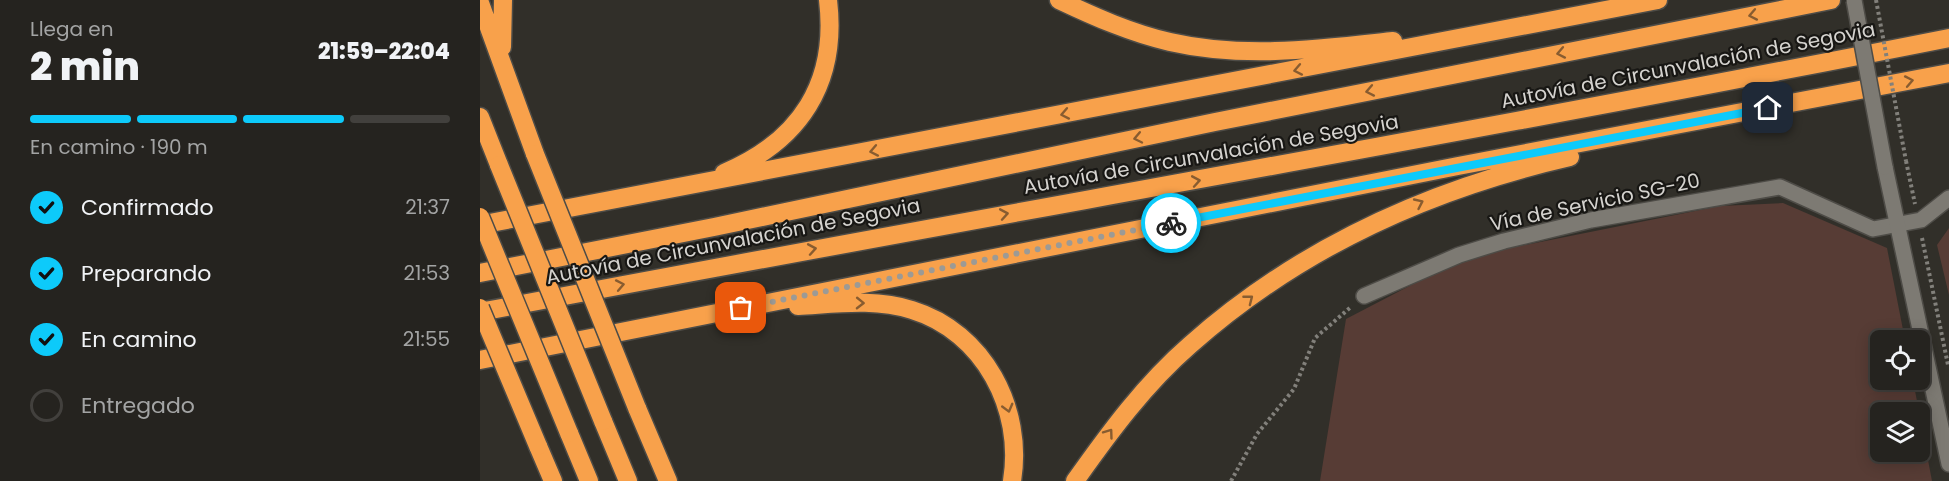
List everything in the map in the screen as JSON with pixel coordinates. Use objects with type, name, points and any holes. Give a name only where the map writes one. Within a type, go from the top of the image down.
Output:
[{"type":"highway","points":[[503,0],[502,50],[517,104]]},
{"type":"highway","points":[[643,195],[700,180],[737,167],[768,149],[798,121],[816,90],[828,58],[831,25],[828,0]]},
{"type":"highway","points":[[1059,0],[1129,31],[1171,42],[1251,52],[1342,46],[1520,27]]},
{"type":"highway","points":[[480,225],[1658,0]]},
{"type":"highway","name":"Autovía de Circunvalación de Segovia","points":[[480,273],[736,223],[1215,122],[1831,0]]},
{"type":"highway","points":[[480,3],[535,154],[637,408],[670,481]]},
{"type":"highway","name":"Autovía de Circunvalación de Segovia","points":[[480,310],[907,231],[1227,175],[1949,38]]},
{"type":"highway","points":[[480,360],[1458,166],[1949,73]]},
{"type":"highway","points":[[1075,481],[1118,422],[1189,346],[1263,288],[1341,239],[1429,198],[1504,172],[1813,100]]},
{"type":"highway","points":[[480,117],[628,481]]},
{"type":"highway","points":[[480,218],[589,481]]},
{"type":"highway","points":[[718,312],[858,302],[912,310],[935,320],[957,333],[973,348],[997,381],[1005,398],[1013,426],[1015,453],[1012,481]]},
{"type":"highway","points":[[480,310],[551,481]]},
{"type":"street","points":[[1854,0],[1885,166],[1949,464]]},
{"type":"street","name":"Vía de Servicio SG-20","points":[[1365,296],[1459,255],[1504,241],[1591,220],[1780,187],[1873,229],[1918,221],[1949,198]]},
{"type":"path","points":[[1876,0],[1949,369]]},
{"type":"path","points":[[1231,481],[1257,434],[1294,389],[1315,338],[1365,296]]},
{"type":"shaded area","points":[[1783,203],[1887,248],[1903,330],[1870,330],[1870,390],[1915,390],[1917,402],[1870,402],[1870,462],[1928,462],[1932,481],[1320,481],[1346,319],[1465,257],[1720,206]]},
{"type":"shaded area","points":[[1949,228],[1949,295],[1937,245]]},
{"type":"way so far","points":[[741,308],[1171,223]]},
{"type":"route","points":[[1171,223],[1768,108]]}]
